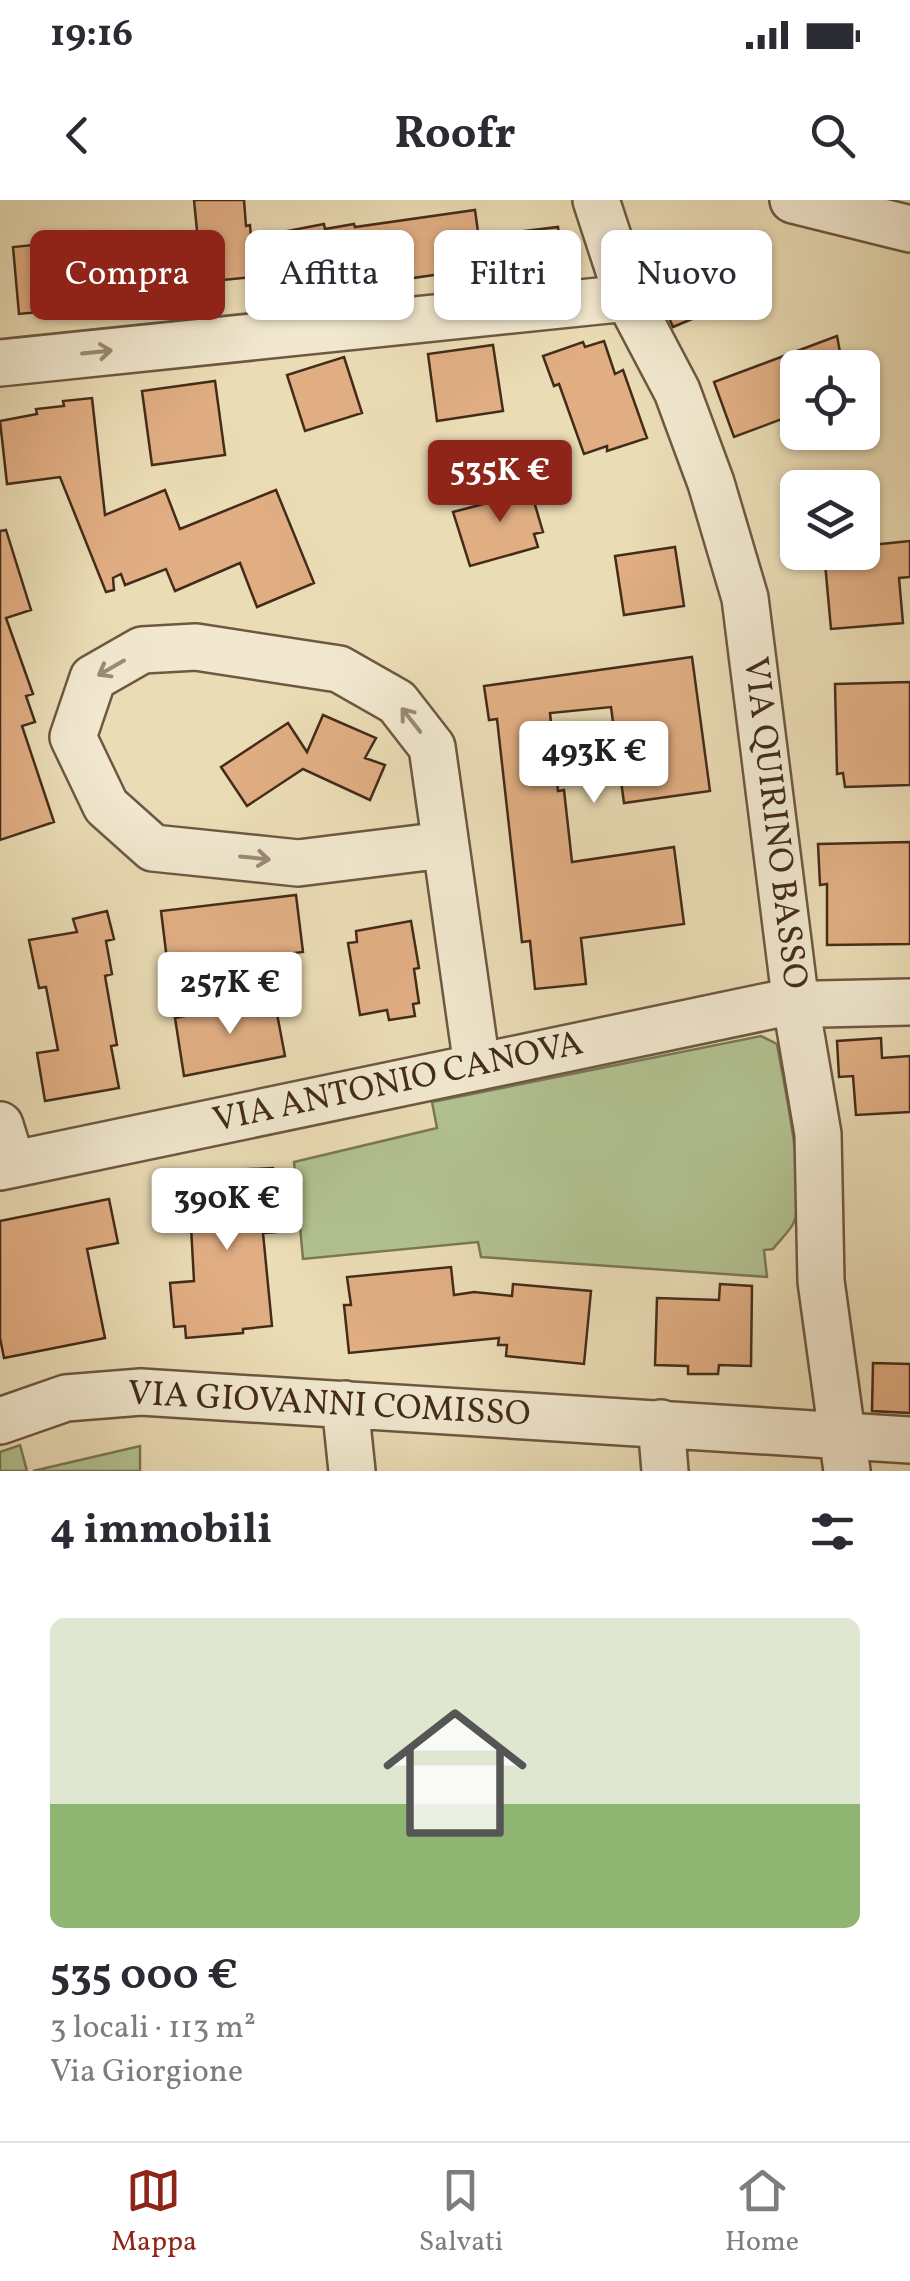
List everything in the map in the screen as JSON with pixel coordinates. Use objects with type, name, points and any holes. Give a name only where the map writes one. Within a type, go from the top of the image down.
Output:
[{"type":"street","name":"VIA QUIRINO BASSO","points":[[596,200],[606,230]]},
{"type":"street","points":[[812,202],[910,229]]},
{"type":"street","points":[[0,363],[601,301]]},
{"type":"street","name":"VIA QUIRINO BASSO","points":[[640,320],[678,391],[711,483],[745,598],[796,1005],[818,1134],[820,1282],[843,1452]]},
{"type":"street","points":[[444,845],[298,863],[153,848],[106,806],[73,738],[93,678],[142,650],[196,646],[339,668],[397,702],[432,747],[477,1066]]},
{"type":"street","name":"VIA ANTONIO CANOVA","points":[[4,1152],[477,1066],[774,1005],[910,1002]]},
{"type":"street","name":"VIA GIOVANNI COMISSO","points":[[0,1422],[66,1398],[123,1392],[661,1423],[843,1452],[910,1440]]},
{"type":"street","points":[[345,1404],[352,1471]]},
{"type":"street","points":[[661,1423],[664,1471]]},
{"type":"green space","points":[[761,1036],[777,1044],[798,1189],[793,1224],[773,1249],[764,1250],[767,1277],[481,1257],[478,1242],[303,1259],[294,1162],[437,1128],[432,1102]]},
{"type":"green space","points":[[20,1445],[27,1471],[0,1471],[0,1452]]},
{"type":"green space","points":[[140,1446],[140,1471],[33,1471]]},
{"type":"building","points":[[194,200],[244,200],[246,226],[250,225],[250,230],[245,230],[245,278],[225,280],[225,230],[197,230]]},
{"type":"building","points":[[475,210],[478,230],[434,230],[434,275],[414,278],[414,230],[293,230],[324,224],[325,229],[354,224],[355,227]]},
{"type":"building","points":[[30,245],[30,313],[19,314],[13,247]]},
{"type":"building","points":[[670,320],[690,320],[673,327]]},
{"type":"building","points":[[837,336],[840,350],[800,350]]},
{"type":"building","points":[[604,341],[615,374],[623,370],[647,438],[584,454],[559,384],[554,386],[543,356],[583,342],[585,347]]},
{"type":"building","points":[[493,345],[503,411],[437,421],[428,354]]},
{"type":"building","points":[[344,357],[362,413],[305,431],[287,375]]},
{"type":"building","points":[[780,357],[780,420],[734,437],[714,382]]},
{"type":"building","points":[[215,381],[225,455],[152,465],[142,391]]},
{"type":"building","points":[[92,398],[105,515],[165,490],[180,529],[276,490],[314,583],[257,607],[240,563],[175,591],[166,569],[125,585],[121,574],[113,578],[114,590],[106,592],[60,477],[7,484],[0,421],[37,414],[36,409],[64,406],[63,401]]},
{"type":"building","points":[[528,481],[543,532],[534,534],[538,547],[470,566],[453,512],[491,502],[488,491]]},
{"type":"building","points":[[6,530],[31,610],[6,618],[33,694],[26,696],[35,722],[22,726],[54,822],[0,840],[0,531]]},
{"type":"building","points":[[910,541],[910,577],[899,578],[903,623],[831,629],[826,570],[880,570],[880,544]]},
{"type":"building","points":[[675,547],[684,606],[624,615],[615,556]]},
{"type":"building","points":[[692,657],[710,791],[624,803],[611,707],[550,713],[558,791],[564,790],[572,862],[674,847],[684,924],[581,938],[586,984],[535,989],[530,941],[522,942],[497,719],[489,720],[484,686]]},
{"type":"building","points":[[910,682],[910,785],[845,787],[843,773],[837,774],[835,684]]},
{"type":"building","points":[[323,715],[376,738],[365,758],[385,765],[370,800],[303,769],[247,806],[221,767],[288,723],[307,752]]},
{"type":"building","points":[[910,842],[910,944],[827,945],[827,884],[820,885],[818,844]]},
{"type":"building","points":[[296,895],[303,952],[168,968],[161,911]]},
{"type":"building","points":[[107,911],[114,939],[106,941],[112,974],[105,976],[117,1045],[111,1046],[119,1088],[45,1101],[37,1053],[58,1050],[46,987],[39,988],[29,940],[77,932],[73,919]]},
{"type":"building","points":[[411,921],[419,968],[414,969],[419,1003],[413,1004],[415,1016],[389,1020],[387,1010],[360,1015],[348,943],[357,942],[356,931]]},
{"type":"building","points":[[274,998],[285,1056],[184,1076],[175,1018]]},
{"type":"building","points":[[881,1038],[882,1058],[910,1056],[910,1112],[856,1115],[853,1076],[839,1077],[837,1041]]},
{"type":"building","points":[[273,1168],[276,1232],[263,1233],[272,1326],[186,1338],[185,1326],[174,1327],[170,1283],[194,1281],[188,1172]]},
{"type":"building","points":[[109,1199],[118,1243],[87,1249],[105,1338],[4,1358],[0,1338],[0,1221]]},
{"type":"building","points":[[451,1267],[454,1295],[474,1292],[512,1296],[513,1284],[591,1291],[584,1364],[506,1356],[507,1345],[498,1345],[499,1338],[349,1353],[344,1305],[351,1305],[347,1277]]},
{"type":"building","points":[[720,1284],[752,1286],[751,1366],[719,1365],[718,1374],[688,1374],[688,1366],[655,1365],[657,1298],[719,1300]]},
{"type":"building","points":[[873,1363],[910,1364],[910,1413],[872,1411]]}]
